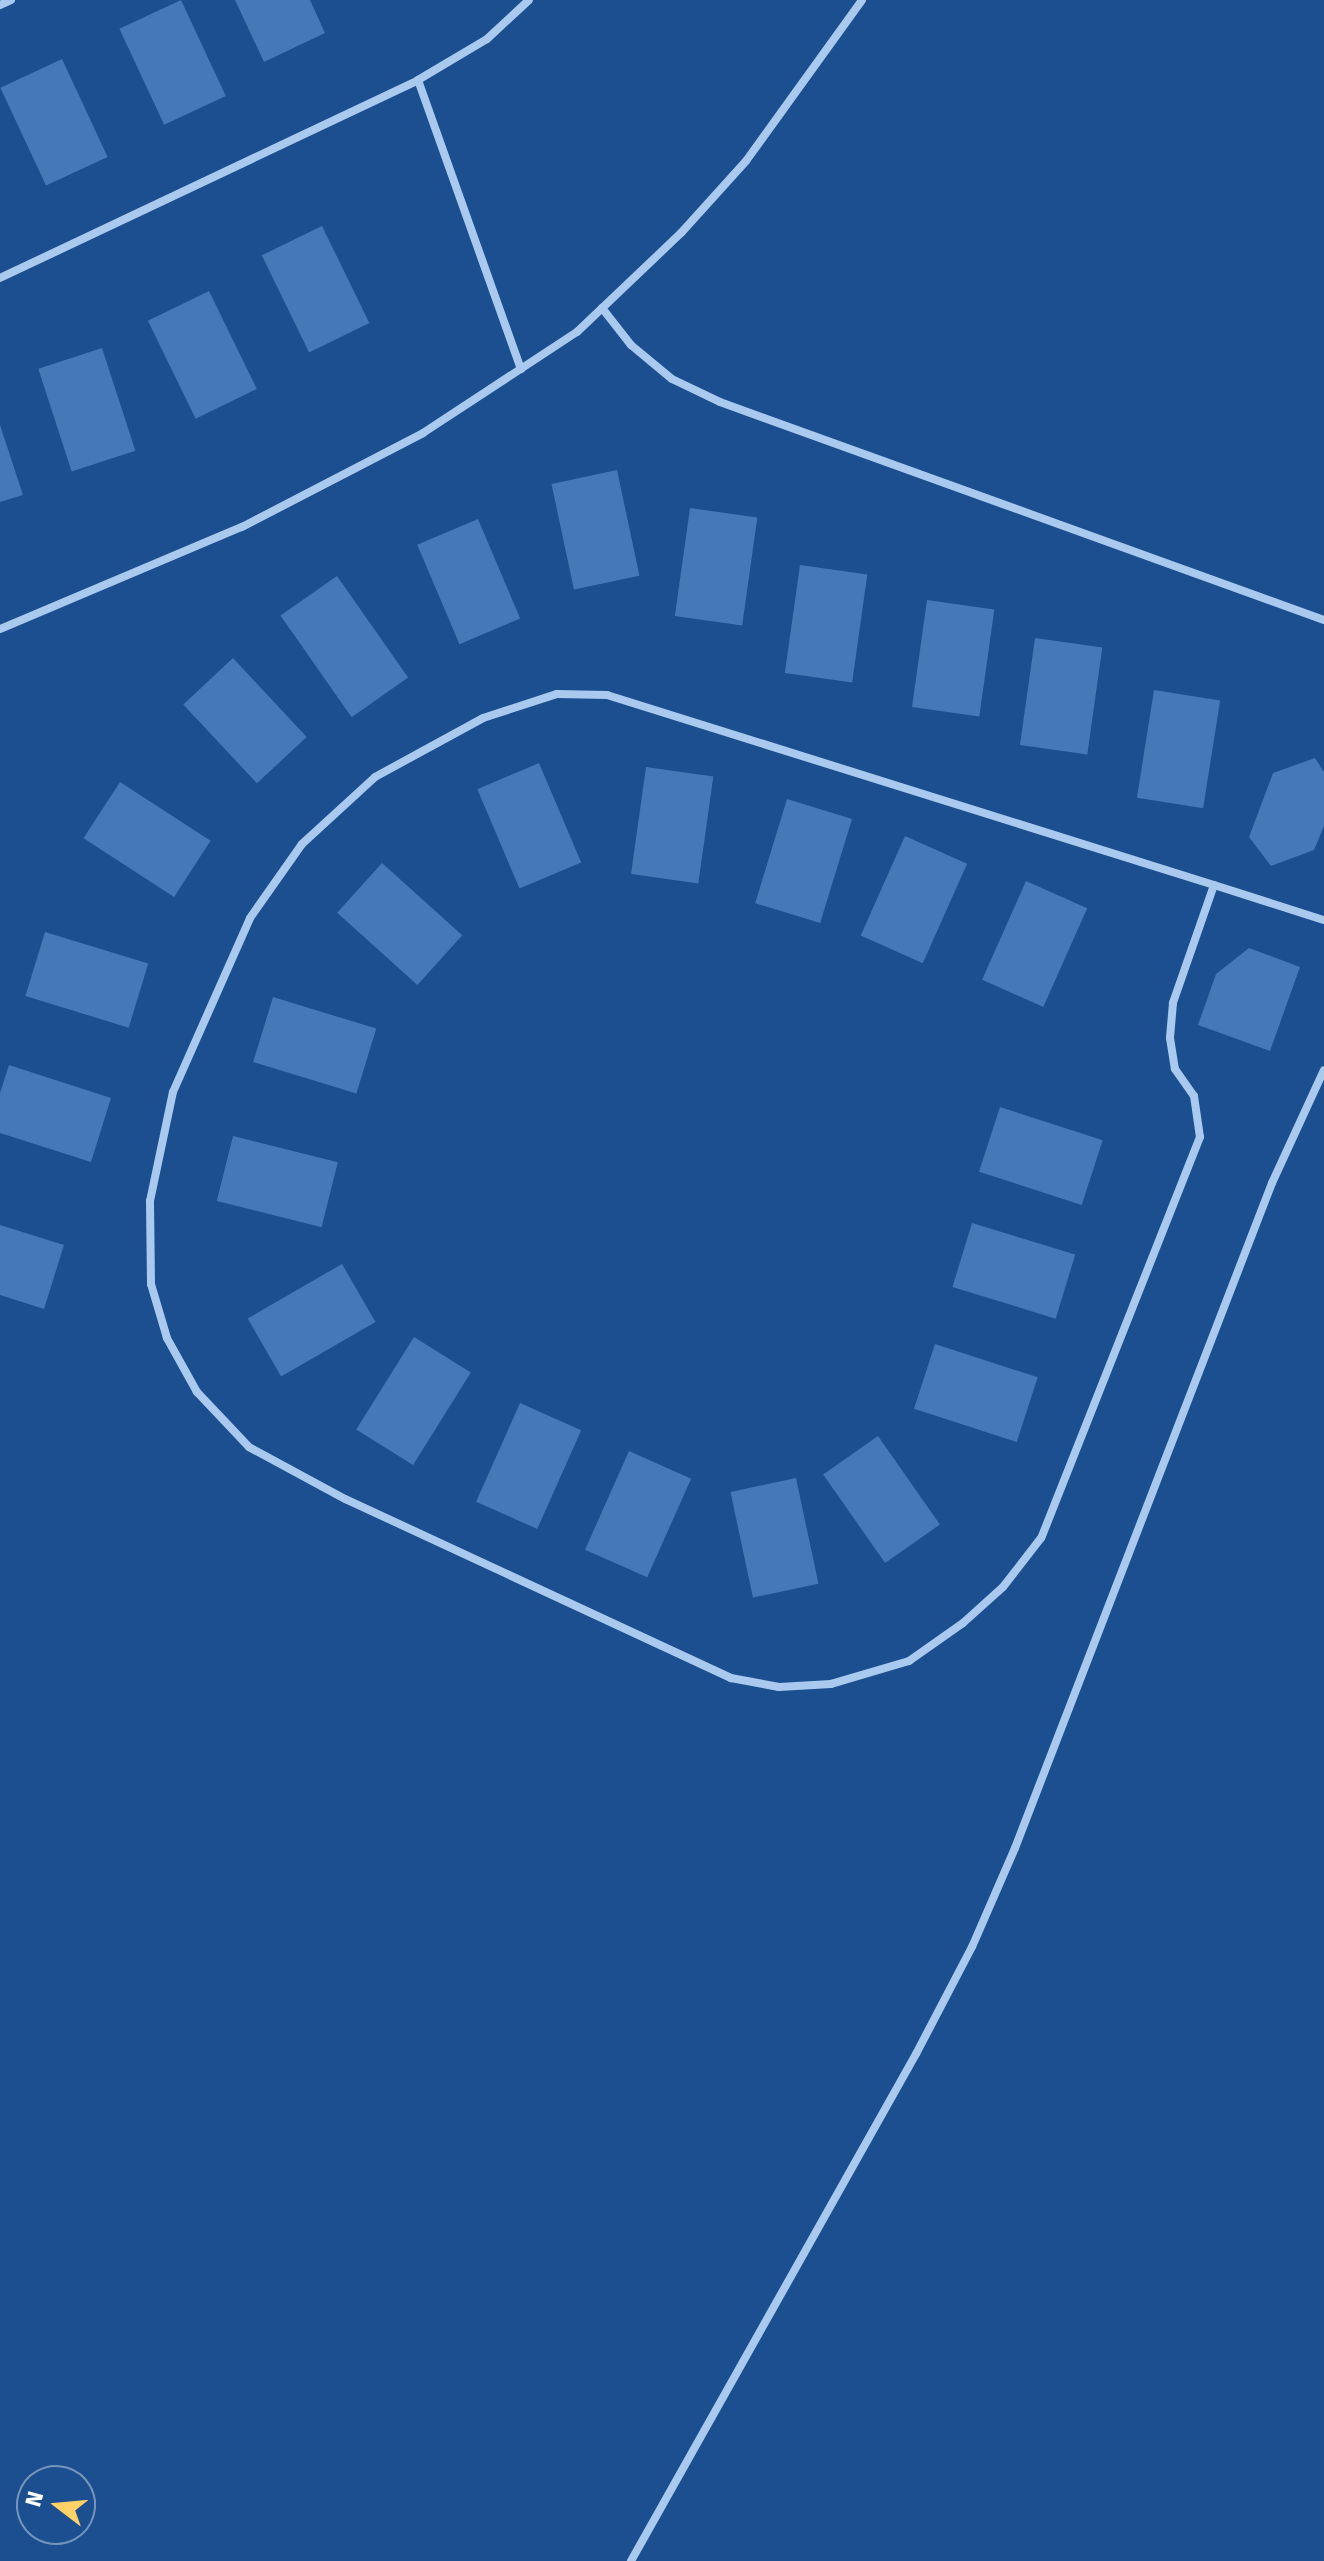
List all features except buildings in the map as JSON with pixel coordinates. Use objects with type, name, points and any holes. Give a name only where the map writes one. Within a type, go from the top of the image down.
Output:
[{"type":"street","points":[[0,5],[11,0]]},
{"type":"street","points":[[0,278],[418,80],[487,39],[529,0]]},
{"type":"street","points":[[0,629],[242,527],[423,433],[577,332],[681,233],[746,161],[862,0]]},
{"type":"street","points":[[418,80],[521,369]]},
{"type":"street","points":[[602,308],[631,345],[672,379],[720,402],[1324,620]]},
{"type":"street","points":[[1214,885],[1173,1003],[1170,1038],[1175,1069],[1194,1096],[1200,1137],[1041,1538],[1003,1587],[963,1623],[909,1661],[831,1684],[779,1687],[731,1678],[345,1499],[249,1447],[197,1392],[167,1338],[151,1284],[150,1201],[173,1092],[250,918],[302,844],[375,777],[483,718],[557,694],[607,695],[1214,885],[1324,920]]},
{"type":"street","points":[[631,2561],[916,2054],[972,1947],[1015,1848],[1272,1183],[1324,1070]]}]
